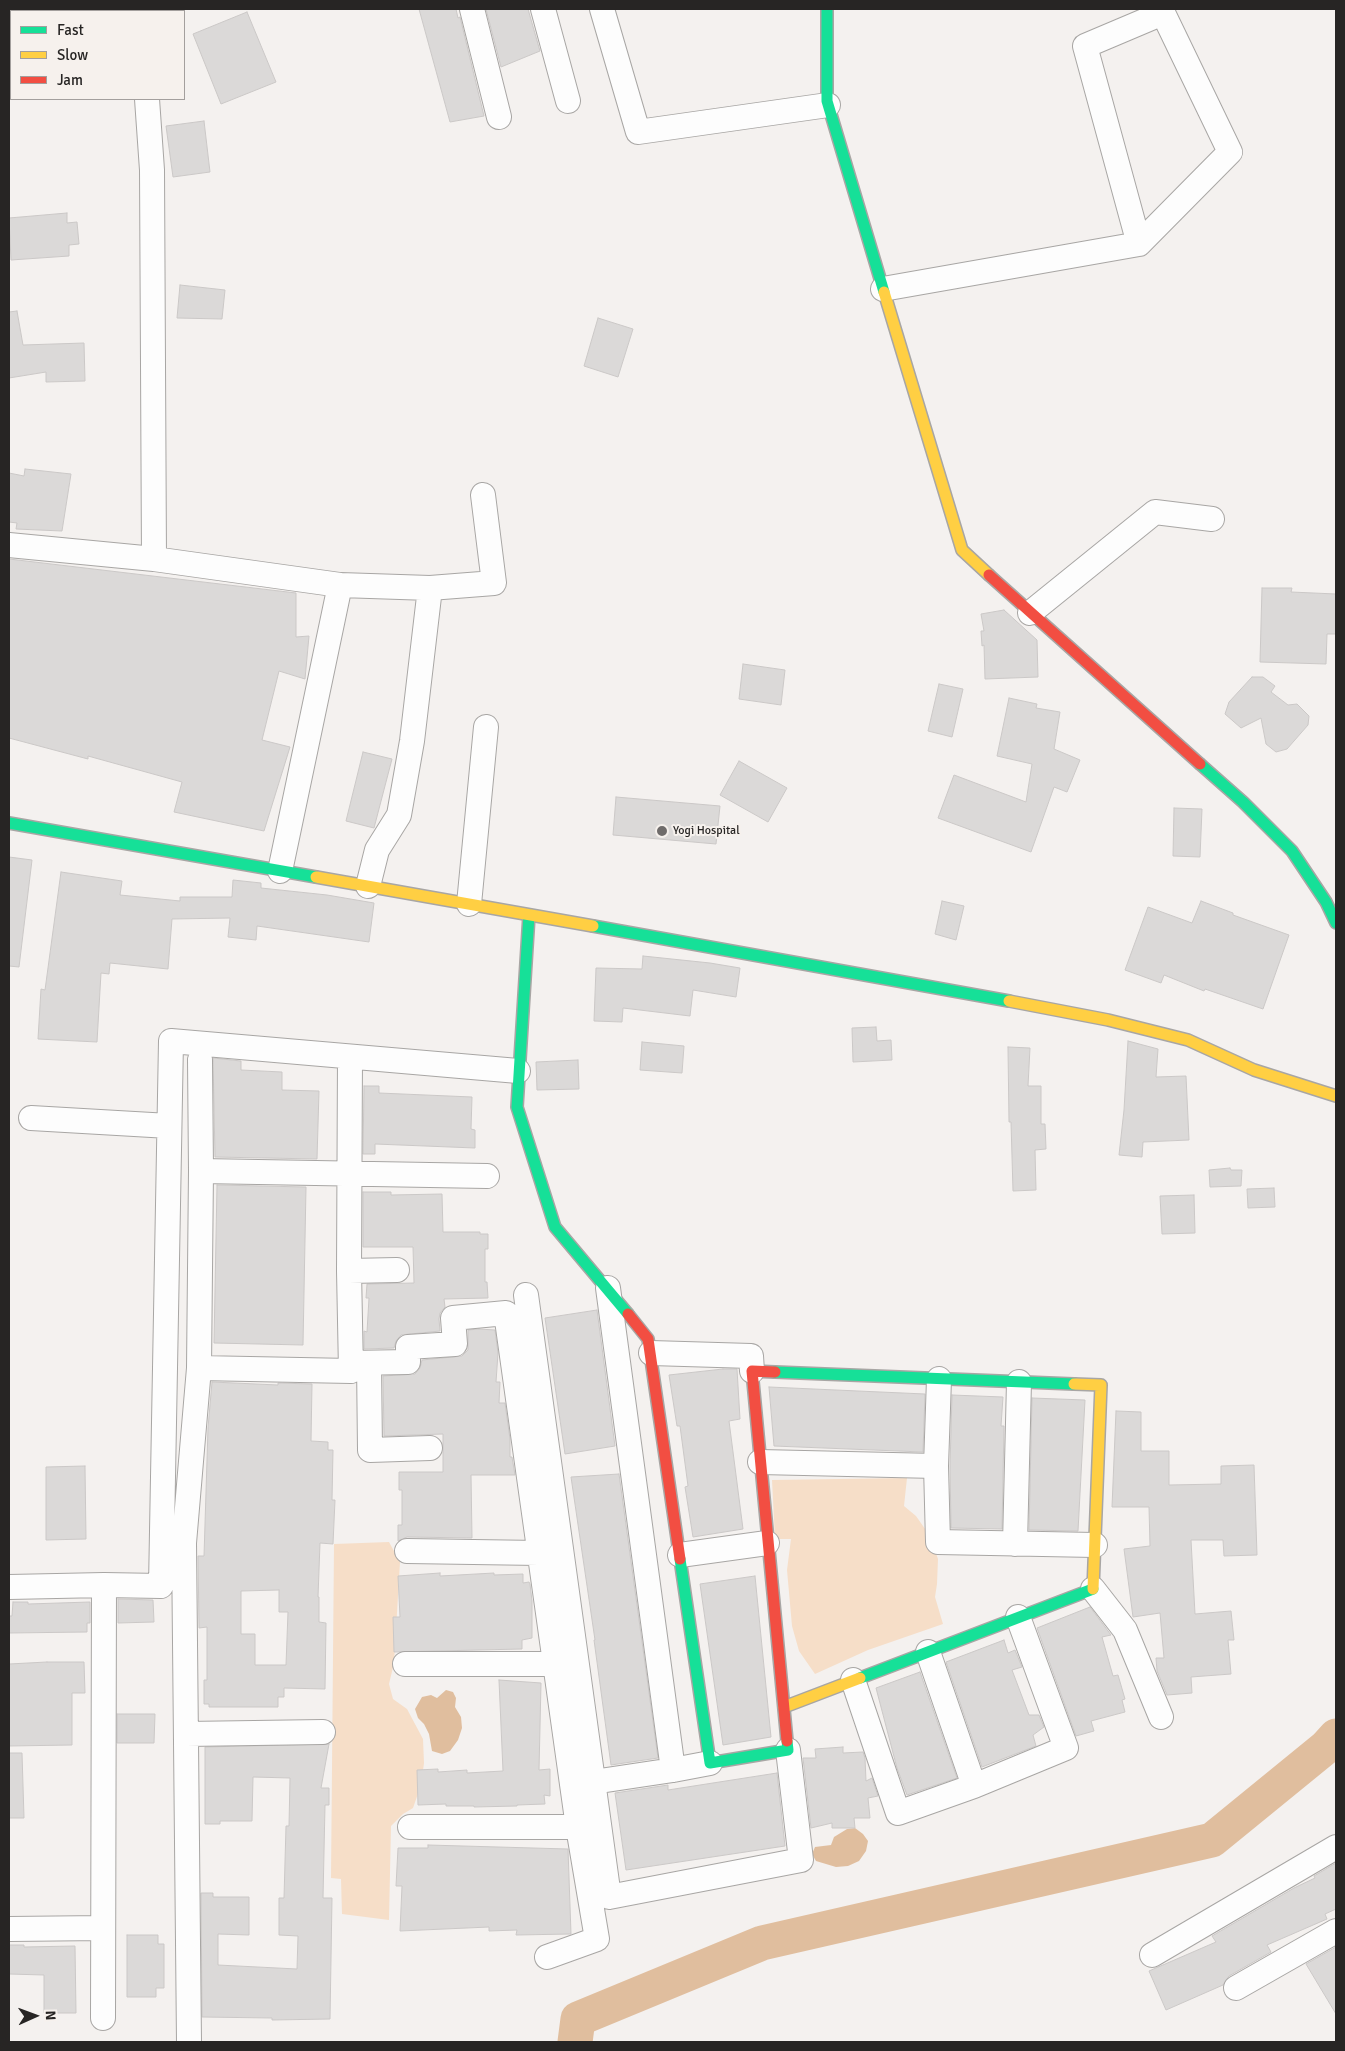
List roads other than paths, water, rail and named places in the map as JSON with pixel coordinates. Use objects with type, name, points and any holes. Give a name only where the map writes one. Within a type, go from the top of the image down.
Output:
[{"type":"street","points":[[472,9],[498,116]]},
{"type":"street","points":[[542,9],[568,101]]},
{"type":"street","points":[[602,9],[638,132],[828,105]]},
{"type":"street","points":[[827,9],[828,105],[962,550],[1030,613],[1243,802],[1292,851],[1326,902],[1336,923]]},
{"type":"street","points":[[883,289],[1139,244],[1230,152],[1163,13],[1085,46],[1139,244]]},
{"type":"street","points":[[147,100],[152,170],[154,559]]},
{"type":"street","points":[[9,545],[154,559],[340,585],[430,588],[494,583],[483,496]]},
{"type":"street","points":[[1030,613],[1155,512],[1212,519]]},
{"type":"street","points":[[280,871],[340,585]]},
{"type":"street","points":[[368,886],[377,850],[399,815],[412,741],[430,588]]},
{"type":"street","points":[[469,904],[486,727]]},
{"type":"street","points":[[9,823],[853,972],[1108,1020],[1188,1040],[1254,1070],[1336,1096]]},
{"type":"street","points":[[529,915],[517,1107],[555,1227],[608,1288],[648,1339],[710,1763]]},
{"type":"street","points":[[9,1587],[161,1586],[171,1040],[518,1071]]},
{"type":"street","points":[[350,1057],[349,1271],[370,1450],[430,1448]]},
{"type":"street","points":[[189,2042],[184,1543],[199,1368],[200,1060]]},
{"type":"street","points":[[31,1118],[168,1126]]},
{"type":"street","points":[[201,1171],[487,1176]]},
{"type":"street","points":[[349,1271],[397,1270]]},
{"type":"street","points":[[608,1288],[674,1770]]},
{"type":"street","points":[[526,1295],[609,1897],[801,1860],[767,1543],[751,1356],[651,1353]]},
{"type":"street","points":[[199,1368],[351,1371],[360,1363],[408,1362],[408,1347],[455,1344],[453,1318],[506,1313],[578,1827],[597,1938],[548,1957]]},
{"type":"street","points":[[752,1371],[1101,1385],[1093,1589],[1125,1630],[1161,1717]]},
{"type":"street","points":[[939,1378],[936,1466],[938,1542],[1095,1546]]},
{"type":"street","points":[[1015,1544],[1019,1382]]},
{"type":"street","points":[[760,1462],[936,1466]]},
{"type":"street","points":[[680,1555],[767,1543]]},
{"type":"street","points":[[407,1551],[540,1553]]},
{"type":"street","points":[[103,2018],[104,1586]]},
{"type":"street","points":[[784,1707],[1093,1589]]},
{"type":"street","points":[[853,1680],[898,1813],[974,1786],[1066,1748],[1018,1617]]},
{"type":"street","points":[[928,1652],[974,1786]]},
{"type":"street","points":[[405,1664],[555,1664]]},
{"type":"street","points":[[186,1734],[323,1732]]},
{"type":"street","points":[[593,1782],[788,1750]]},
{"type":"street","points":[[410,1827],[578,1827]]},
{"type":"street","points":[[1152,1955],[1336,1846]]},
{"type":"street","points":[[9,1929],[103,1928]]},
{"type":"street","points":[[1236,1988],[1336,1931]]},
{"type":"waterway","points":[[575,2042],[578,2019],[762,1943],[1212,1840],[1326,1747],[1336,1736]]},
{"type":"place","name":"Yogi Hospital","points":[[662,831]]}]
